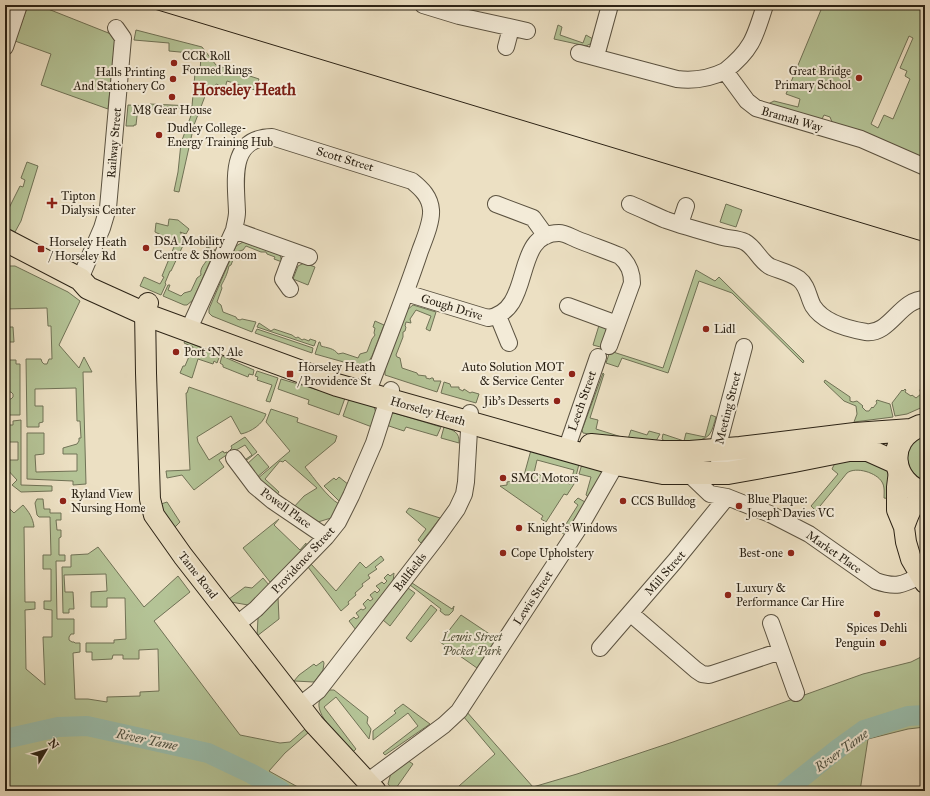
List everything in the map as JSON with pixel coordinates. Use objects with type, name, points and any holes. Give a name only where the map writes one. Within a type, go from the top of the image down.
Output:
[{"type":"highway","name":"Horseley Heath","points":[[6,242],[85,278],[88,288],[193,328],[264,350],[380,392],[572,446],[616,464],[664,473],[728,473],[849,450],[868,450],[898,467]]},
{"type":"highway","name":"Horseley Heath","points":[[572,446],[661,452],[690,452],[740,448],[922,426]]},
{"type":"highway","points":[[922,426],[905,436],[900,443],[898,450],[898,467],[903,480],[910,487],[925,494]]},
{"type":"main road","name":"Tame Road","points":[[146,309],[146,373],[150,499],[154,515],[183,556],[314,724],[371,786]]},
{"type":"main road","name":"Market Place","points":[[898,467],[897,510],[904,527],[906,542],[911,559],[922,580]]},
{"type":"main road","points":[[904,527],[912,507],[918,498],[925,494]]},
{"type":"street","points":[[5,47],[20,5]]},
{"type":"street","points":[[423,5],[461,10],[511,28],[527,31]]},
{"type":"street","points":[[596,56],[610,5]]},
{"type":"street","points":[[579,53],[596,56],[677,79],[692,80],[714,76],[725,72],[738,61],[752,43],[765,5]]},
{"type":"street","name":"Railway Street","points":[[85,278],[108,208],[123,38],[116,28]]},
{"type":"street","points":[[506,47],[511,28]]},
{"type":"street","name":"Bramah Way","points":[[725,72],[747,101],[756,108],[861,139],[925,167]]},
{"type":"street","name":"Scott Street","points":[[193,328],[234,230],[237,213],[235,186],[237,164],[241,153],[247,145],[254,140],[263,137],[272,137],[412,181],[425,193],[430,201],[432,212],[406,293],[380,392]]},
{"type":"street","points":[[496,204],[533,218],[546,236],[561,233],[620,256],[625,261],[632,274],[632,284],[609,346]]},
{"type":"street","points":[[630,204],[667,220],[722,237],[744,242],[752,247],[770,267],[799,279],[804,284],[813,305],[819,313],[825,318],[844,326],[867,332],[875,332],[883,328],[912,302],[919,299],[925,299]]},
{"type":"street","points":[[680,224],[686,206]]},
{"type":"street","points":[[234,230],[309,257]]},
{"type":"street","name":"Gough Drive","points":[[406,293],[488,318],[498,316],[513,302],[530,252],[536,243],[546,236]]},
{"type":"street","points":[[290,289],[284,279],[293,252]]},
{"type":"street","points":[[568,306],[617,324]]},
{"type":"street","name":"Gough Drive","points":[[498,316],[509,343]]},
{"type":"street","name":"Meeting Street","points":[[744,347],[717,449],[719,460],[730,464],[763,460],[785,463]]},
{"type":"street","name":"Leech Street","points":[[572,446],[598,357]]},
{"type":"street","name":"Providence Street","points":[[237,624],[256,609],[326,537],[338,522],[374,443],[380,392]]},
{"type":"street","name":"Ballfields","points":[[300,705],[318,691],[457,509],[464,494],[465,488],[465,415]]},
{"type":"street","name":"Powell Place","points":[[234,458],[255,486],[273,501],[326,537]]},
{"type":"street","name":"Lewis Street","points":[[371,786],[459,711],[582,523],[616,464]]},
{"type":"street","name":"Market Place","points":[[689,474],[710,494],[727,496],[770,514],[809,534],[876,581],[886,584],[903,584],[922,580]]},
{"type":"street","name":"Mill Street","points":[[600,648],[677,559],[727,496]]},
{"type":"street","points":[[630,613],[702,674],[709,675],[781,651]]},
{"type":"street","points":[[771,623],[796,693]]},
{"type":"green space","points":[[28,5],[38,5],[111,34],[115,41],[108,109],[41,85],[51,54],[15,41]]},
{"type":"green space","name":"Great Bridge Primary School","points":[[823,5],[925,5],[925,159],[874,136],[832,122],[830,117],[824,115],[822,119],[805,116],[768,104],[774,101],[798,107],[800,99],[786,94]],"holes":[[[909,36],[913,38],[900,68],[907,71],[905,76],[910,79],[893,119],[884,115],[878,128],[871,124]]]},
{"type":"green space","points":[[558,25],[562,27],[560,35],[583,43],[586,35],[593,39],[592,43],[586,46],[554,39]]},
{"type":"green space","points":[[136,30],[202,47],[216,65],[259,79],[255,90],[227,81],[225,88],[216,84],[213,93],[207,91],[194,125],[179,192],[174,191],[178,172],[181,143],[193,110],[155,106],[154,109],[138,107],[136,125],[126,126],[128,105],[150,106],[150,104],[192,106],[195,73],[200,73],[201,54],[169,51],[169,43],[134,40]]},
{"type":"green space","points":[[27,162],[38,166],[21,221],[15,232],[5,227],[5,216],[20,186],[23,187],[25,180],[21,178]]},
{"type":"green space","points":[[726,204],[742,210],[736,227],[720,222]]},
{"type":"green space","points":[[169,219],[178,220],[189,229],[186,234],[180,232],[182,235],[187,237],[170,271],[161,295],[140,286],[144,277],[160,284],[164,277],[162,276],[176,242],[155,232],[156,223],[168,226]]},
{"type":"green space","points":[[243,242],[280,255],[282,262],[274,259],[275,257],[267,254],[266,252],[261,252],[246,246],[243,250],[236,252],[231,265],[229,266],[221,286],[222,288],[217,302],[221,305],[223,312],[240,320],[242,319],[256,322],[252,332],[212,316],[209,313],[209,309],[236,246]]},
{"type":"green space","points":[[207,247],[215,250],[193,300],[187,305],[184,305],[163,296],[168,285],[170,285],[168,290],[181,296],[184,293],[191,291],[197,278],[201,275],[202,268],[208,258],[208,254],[204,252]]},
{"type":"green space","points":[[304,263],[315,267],[308,285],[293,279],[298,266]]},
{"type":"green space","points":[[10,266],[15,266],[68,292],[80,301],[59,345],[79,368],[84,357],[92,372],[83,372],[86,484],[73,485],[73,481],[27,479],[27,433],[44,433],[44,454],[35,455],[36,472],[77,471],[77,454],[63,454],[63,448],[77,444],[79,438],[81,438],[80,421],[77,421],[76,388],[35,389],[35,406],[43,406],[43,422],[39,423],[39,427],[27,427],[26,359],[41,359],[44,364],[47,364],[49,359],[52,359],[51,326],[48,326],[47,308],[5,309],[5,271]]},
{"type":"green space","points":[[696,270],[715,281],[719,277],[804,361],[803,363],[732,293],[699,281],[668,373],[622,358],[618,367],[606,363],[610,351],[663,368]]},
{"type":"green space","points":[[413,305],[436,312],[430,331],[426,329],[431,316],[416,310],[410,319],[411,323],[406,322],[405,331],[403,332],[403,337],[396,355],[400,358],[402,368],[417,373],[418,375],[426,376],[426,378],[433,378],[434,381],[441,381],[437,392],[385,375],[385,369],[407,310]]},
{"type":"green space","points":[[5,309],[6,327],[13,327],[14,342],[5,342]]},
{"type":"green space","points":[[375,321],[384,325],[372,356],[365,368],[315,354],[320,342],[321,346],[332,349],[338,354],[343,353],[358,358],[360,354],[367,352],[375,335],[375,328],[373,327]]},
{"type":"green space","points":[[600,322],[606,330],[604,348],[593,345]]},
{"type":"green space","points":[[259,323],[271,331],[274,329],[292,335],[296,338],[298,337],[302,340],[304,339],[309,341],[310,339],[316,341],[314,346],[257,327]]},
{"type":"green space","points":[[257,329],[313,348],[312,353],[255,333]]},
{"type":"green space","points":[[185,341],[220,355],[217,363],[214,361],[213,364],[198,359],[192,378],[180,373],[183,366],[185,366],[193,347],[184,343]]},
{"type":"green space","points":[[222,356],[254,370],[253,375],[249,374],[248,377],[223,367],[220,363]]},
{"type":"green space","points":[[5,360],[16,360],[16,364],[20,364],[20,415],[9,415],[8,399],[13,397],[13,394],[8,392],[8,390],[5,390]]},
{"type":"green space","points":[[257,371],[278,378],[270,402],[266,401],[272,385],[257,380],[258,377],[255,376]]},
{"type":"green space","points":[[603,373],[604,374],[590,418],[598,420],[596,429],[628,439],[631,430],[647,435],[649,431],[660,434],[656,441],[626,440],[583,433],[582,430]]},
{"type":"green space","points":[[281,379],[345,398],[339,415],[308,404],[309,400],[278,389]]},
{"type":"green space","points":[[825,380],[850,397],[850,401],[857,401],[866,411],[869,411],[872,407],[873,408],[877,403],[877,400],[890,404],[893,417],[854,422],[857,414],[856,406],[844,401],[824,382]]},
{"type":"green space","points":[[444,382],[450,384],[451,387],[459,387],[459,389],[463,391],[464,389],[470,393],[472,392],[479,394],[476,403],[441,393]]},
{"type":"green space","points":[[924,384],[925,406],[907,414],[895,416],[892,403],[902,390],[903,391],[905,389],[905,392],[916,398],[921,394],[920,390]]},
{"type":"green space","points":[[189,387],[266,414],[259,424],[245,433],[241,434],[231,416],[197,437],[198,442],[209,460],[223,451],[224,453],[227,452],[228,454],[219,460],[224,467],[194,490],[182,475],[167,478],[166,471],[190,470],[186,393]]},
{"type":"green space","points":[[349,399],[374,406],[376,413],[372,427],[343,416]]},
{"type":"green space","points":[[271,409],[298,418],[297,422],[337,436],[335,442],[305,467],[325,492],[339,504],[331,518],[318,522],[293,508],[304,496],[317,488],[285,460],[283,462],[280,461],[265,479],[279,492],[276,496],[257,479],[290,451],[266,422]]},
{"type":"green space","points":[[394,413],[441,427],[437,436],[406,427],[404,431],[386,425],[389,415]]},
{"type":"green space","points":[[711,415],[716,417],[712,431],[709,435],[701,440],[683,442],[666,442],[662,439],[663,434],[684,441],[686,433],[705,437]]},
{"type":"green space","points":[[21,420],[21,485],[52,486],[52,491],[21,492],[12,485],[17,480],[5,467],[5,460],[18,460],[18,442],[9,442],[9,425],[13,425],[13,421]]},
{"type":"green space","points":[[444,427],[453,430],[457,434],[459,443],[441,438]]},
{"type":"green space","points":[[925,436],[925,481],[911,470],[907,459],[910,447],[918,439]]},
{"type":"green space","points":[[245,437],[257,452],[247,460],[246,459],[252,455],[245,445],[231,453],[230,450],[232,448],[231,446]]},
{"type":"green space","points":[[531,450],[579,464],[574,484],[567,495],[564,494],[546,522],[541,519],[543,516],[500,486],[507,485],[507,482],[523,479]],"holes":[[[537,460],[574,470],[570,484],[534,473]]]},
{"type":"green space","points":[[849,453],[884,467],[890,476],[891,499],[884,498],[884,486],[876,476],[861,470],[856,470],[847,473],[816,511],[811,506],[838,474],[832,469],[835,463]]},
{"type":"green space","points":[[258,454],[269,467],[256,478],[246,465]]},
{"type":"green space","points":[[582,464],[604,471],[589,497],[586,495],[591,477],[579,474]]},
{"type":"green space","points":[[339,477],[349,485],[340,502],[324,486],[334,478],[336,480]]},
{"type":"green space","points":[[578,498],[585,502],[565,535],[561,532],[578,505],[574,502]]},
{"type":"green space","points":[[37,499],[43,499],[44,509],[50,509],[50,513],[61,513],[61,520],[56,520],[57,530],[61,530],[61,537],[59,538],[59,555],[65,555],[65,561],[56,561],[57,619],[74,619],[74,634],[71,634],[69,640],[75,643],[80,643],[80,652],[73,653],[75,699],[88,699],[107,702],[107,697],[140,696],[140,692],[159,691],[158,649],[139,650],[139,659],[123,659],[123,655],[113,655],[112,659],[92,660],[92,652],[86,652],[86,643],[114,643],[114,640],[126,639],[125,598],[107,598],[107,607],[91,607],[91,592],[107,591],[106,574],[64,575],[65,592],[73,592],[74,609],[69,609],[69,613],[63,613],[62,567],[71,567],[71,555],[88,554],[98,547],[144,607],[178,576],[190,592],[154,621],[240,735],[280,743],[290,742],[305,729],[309,732],[285,753],[269,771],[305,791],[5,791],[5,712],[7,711],[5,704],[5,504],[14,513],[23,505],[30,515],[34,527],[24,527],[25,602],[35,602],[35,609],[25,610],[26,669],[45,685],[43,637],[52,637],[52,610],[44,609],[44,601],[51,601],[51,569],[43,569],[43,555],[51,555],[50,517],[39,517],[37,515],[35,503]]},
{"type":"green space","points":[[167,502],[180,522],[174,528],[163,512],[161,504]]},
{"type":"green space","points":[[409,508],[440,518],[421,543],[418,540],[426,529],[406,512]]},
{"type":"green space","points":[[279,519],[274,525],[300,550],[306,543],[306,548],[270,582],[243,548]]},
{"type":"green space","points":[[381,556],[384,560],[375,567],[377,569],[368,575],[370,578],[362,584],[363,586],[355,593],[356,595],[348,602],[349,604],[341,611],[308,567],[311,564],[336,591],[360,562],[366,568]]},
{"type":"green space","points":[[394,573],[393,582],[356,630],[349,621],[354,617],[356,619],[359,617],[356,613],[361,609],[363,610],[366,608],[363,604],[368,599],[370,601],[373,599],[370,595],[375,591],[377,593],[380,590],[376,586],[382,582],[384,584],[387,581],[384,578],[388,574],[390,576]]},
{"type":"green space","points":[[263,578],[269,585],[248,605],[231,602],[229,599],[245,587],[252,588]]},
{"type":"green space","points":[[412,583],[452,609],[454,606],[453,611],[449,615],[445,615],[440,611],[441,609],[410,585]]},
{"type":"green space","points":[[408,588],[415,593],[390,626],[383,620]]},
{"type":"green space","points":[[278,597],[279,619],[257,636],[258,618]]},
{"type":"green space","points":[[431,605],[437,610],[411,642],[406,638]]},
{"type":"green space","name":"Lewis Street Pocket Park","points":[[461,615],[497,639],[477,668],[440,642]]},
{"type":"green space","points":[[925,655],[925,727],[908,729],[868,739],[860,791],[457,791],[459,786],[495,754],[463,716],[466,711],[533,787],[673,742],[863,674],[911,662]]},
{"type":"green space","points":[[323,661],[323,670],[314,682],[294,681],[299,675],[314,664],[316,666]]},
{"type":"green space","points":[[329,690],[334,690],[368,717],[367,723],[371,729],[369,739],[336,697],[324,707],[356,749],[353,752],[326,722],[319,709],[320,699]]},
{"type":"green space","points":[[403,704],[430,724],[385,755],[383,753],[418,726],[408,713],[373,740],[373,731],[396,713],[394,711]]},
{"type":"green space","points":[[407,760],[413,764],[394,791],[388,784],[391,773]]},
{"type":"waterway","name":"River Tame","points":[[785,791],[864,730],[908,716],[925,715]]},
{"type":"waterway","name":"River Tame","points":[[5,739],[58,727],[87,726],[208,753],[252,774],[281,791]]},
{"type":"tram line","points":[[141,5],[925,242]]},
{"type":"place","name":"CCR Roll Formed Rings","points":[[174,63]]},
{"type":"place","name":"Great Bridge Primary School","points":[[859,78]]},
{"type":"place","name":"Halls Printing And Stationery Co","points":[[173,79]]},
{"type":"place","name":"M8 Gear House","points":[[172,97]]},
{"type":"place","name":"Dudley College- Energy Training Hub","points":[[159,135]]},
{"type":"place","name":"Tipton Dialysis Center","points":[[52,203]]},
{"type":"place","name":"DSA Mobility Centre & Showroom","points":[[146,248]]},
{"type":"place","name":"Horseley Heath / Horseley Rd","points":[[41,249]]},
{"type":"place","name":"Lidl","points":[[706,329]]},
{"type":"place","name":"Port ‘N’ Ale","points":[[176,352]]},
{"type":"place","name":"Horseley Heath / Providence St","points":[[290,374]]},
{"type":"place","name":"Auto Solution MOT & Service Center","points":[[572,374]]},
{"type":"place","name":"Jib's Desserts","points":[[557,401]]},
{"type":"place","name":"SMC Motors","points":[[503,478]]},
{"type":"place","name":"Ryland View Nursing Home","points":[[63,501]]},
{"type":"place","name":"CCS Bulldog","points":[[623,501]]},
{"type":"place","name":"Blue Plaque: Joseph Davies VC","points":[[739,506]]},
{"type":"place","name":"Knight's Windows","points":[[519,528]]},
{"type":"place","name":"Cope Upholstery","points":[[503,553]]},
{"type":"place","name":"Best-one","points":[[791,553]]},
{"type":"place","name":"Luxury & Performance Car Hire","points":[[728,595]]},
{"type":"place","name":"Spices Dehli","points":[[877,614]]},
{"type":"place","name":"Penguin","points":[[883,643]]},
{"type":"district","name":"Horseley Heath","points":[[244,89]]}]
